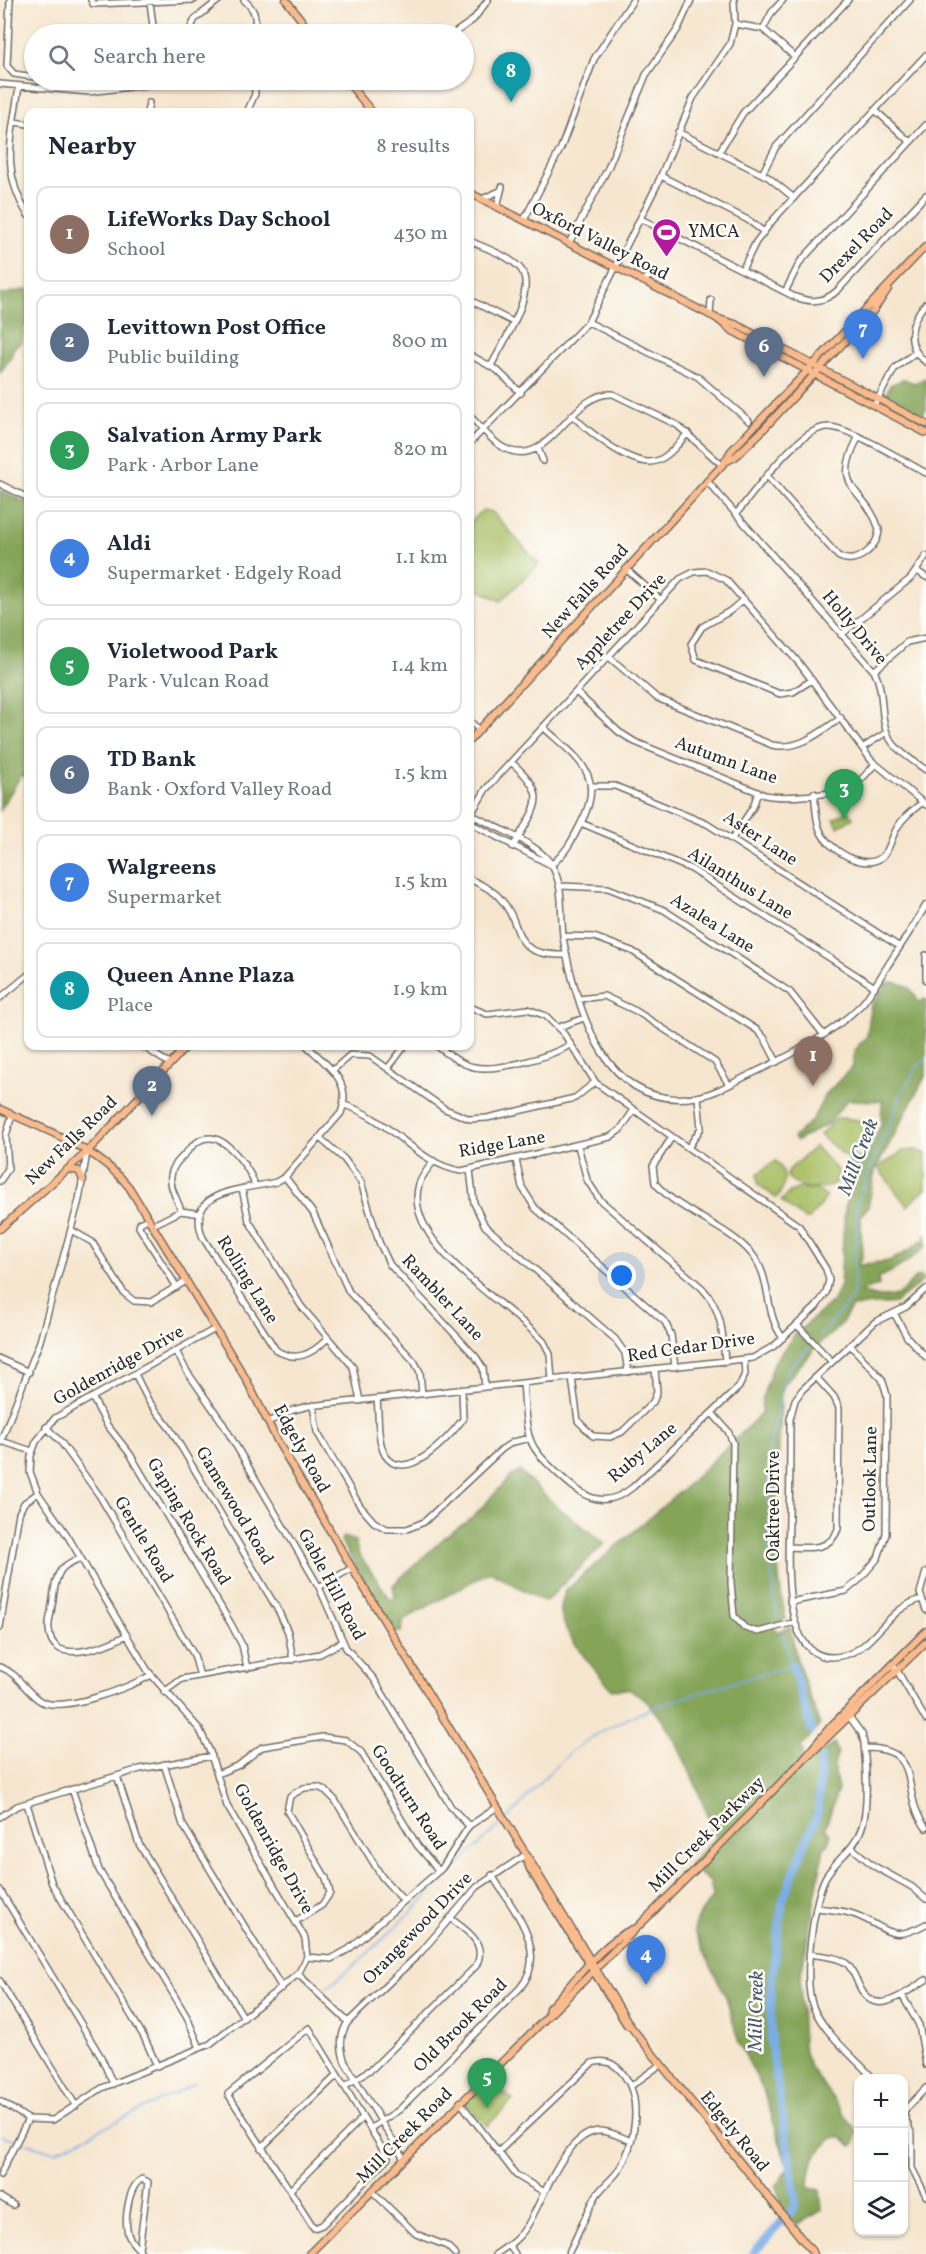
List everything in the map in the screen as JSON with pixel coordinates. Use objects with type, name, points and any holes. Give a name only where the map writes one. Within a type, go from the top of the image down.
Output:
[{"type":"main road","points":[[290,1],[305,24]]},
{"type":"main road","points":[[354,90],[368,108]]},
{"type":"main road","name":"Oxford Valley Road","points":[[474,195],[616,266],[816,372]]},
{"type":"main road","name":"New Falls Road","points":[[474,736],[723,464],[731,451],[926,246]]},
{"type":"main road","name":"New Falls Road","points":[[723,464],[735,457],[751,441],[873,311],[891,284]]},
{"type":"main road","points":[[816,372],[878,399],[926,424]]},
{"type":"main road","points":[[816,372],[926,434]]},
{"type":"main road","name":"New Falls Road","points":[[0,1229],[87,1152],[183,1050]]},
{"type":"main road","name":"Edgely Road","points":[[0,1109],[87,1152],[117,1173],[149,1218],[246,1379],[268,1422],[352,1568],[620,2016],[814,2254]]},
{"type":"main road","points":[[68,1170],[79,1171],[83,1180]]},
{"type":"main road","name":"Mill Creek Parkway","points":[[801,1762],[845,1712],[926,1631]]},
{"type":"main road","name":"Mill Creek Parkway","points":[[592,1967],[622,1934],[634,1929],[801,1762],[850,1718],[926,1642]]},
{"type":"main road","name":"Mill Creek Road","points":[[309,2254],[592,1967]]},
{"type":"street","points":[[10,0],[7,66],[14,74],[24,76]]},
{"type":"street","points":[[91,0],[93,4],[194,0]]},
{"type":"street","points":[[193,24],[195,19],[219,0]]},
{"type":"street","points":[[244,0],[253,8],[255,17],[253,24]]},
{"type":"street","points":[[467,24],[488,0]]},
{"type":"street","points":[[524,220],[561,148],[594,59],[633,0]]},
{"type":"street","points":[[569,243],[610,162],[646,75],[682,23],[691,0]]},
{"type":"street","points":[[474,440],[588,321],[641,219],[694,94],[727,51],[735,24],[734,0]]},
{"type":"street","points":[[763,29],[772,12],[783,0]]},
{"type":"street","points":[[719,152],[743,113],[848,0]]},
{"type":"street","points":[[762,174],[776,147],[910,0]]},
{"type":"street","points":[[150,2],[153,24]]},
{"type":"street","points":[[735,24],[763,29],[795,57]]},
{"type":"street","points":[[742,270],[764,231],[926,55]]},
{"type":"street","points":[[0,84],[24,86]]},
{"type":"street","points":[[19,86],[8,170],[13,190],[24,208]]},
{"type":"street","points":[[66,90],[89,92],[102,90]]},
{"type":"street","points":[[249,108],[255,90]]},
{"type":"street","points":[[148,108],[149,103]]},
{"type":"street","points":[[371,108],[375,103]]},
{"type":"street","points":[[875,110],[910,142]]},
{"type":"street","points":[[14,122],[24,123]]},
{"type":"street","points":[[785,292],[804,257],[926,125]]},
{"type":"street","points":[[678,132],[762,174],[794,198]]},
{"type":"street","points":[[661,176],[748,220],[764,231]]},
{"type":"street","points":[[482,199],[501,189],[497,207]]},
{"type":"street","name":"Drexel Road","points":[[641,219],[785,292],[812,301],[832,296],[926,195]]},
{"type":"street","points":[[474,243],[512,262],[524,273],[527,293],[491,366]]},
{"type":"street","points":[[643,280],[656,273]]},
{"type":"street","points":[[711,300],[713,317]]},
{"type":"street","points":[[474,302],[513,322]]},
{"type":"street","points":[[926,303],[912,324],[912,340],[916,352],[926,362]]},
{"type":"street","points":[[588,321],[698,377],[749,421]]},
{"type":"street","points":[[874,406],[894,368],[916,352]]},
{"type":"street","points":[[474,357],[491,366],[521,393]]},
{"type":"street","points":[[474,420],[484,431],[510,450],[538,448],[591,398],[614,394],[671,420],[723,464]]},
{"type":"street","points":[[572,415],[599,440],[643,461],[662,458],[688,433]]},
{"type":"street","points":[[736,514],[809,432],[829,427],[858,438],[926,473]]},
{"type":"street","points":[[768,477],[838,556],[847,560],[856,559],[876,543],[879,529],[847,476],[847,461],[858,438]]},
{"type":"street","points":[[538,448],[543,461]]},
{"type":"street","name":"Holly Drive","points":[[707,481],[874,671],[880,686],[886,732]]},
{"type":"street","points":[[0,484],[24,496]]},
{"type":"street","points":[[841,635],[917,571],[926,556]]},
{"type":"street","points":[[626,569],[661,600]]},
{"type":"street","name":"Appletree Drive","points":[[474,808],[486,789],[661,600],[684,577],[707,571],[722,576],[744,599],[812,680],[875,764],[925,804]]},
{"type":"street","points":[[917,571],[926,577]]},
{"type":"street","points":[[744,599],[730,610],[707,622],[698,632],[691,644],[696,660],[780,694],[793,692],[812,680]]},
{"type":"street","points":[[874,671],[907,642],[926,638]]},
{"type":"street","points":[[609,657],[657,698],[772,745],[790,746],[802,743],[841,718]]},
{"type":"street","name":"Autumn Lane","points":[[576,692],[619,732],[635,742],[758,792],[780,797],[852,786],[875,764]]},
{"type":"street","points":[[474,725],[479,730]]},
{"type":"street","points":[[474,825],[551,865],[565,853],[591,803],[592,786],[583,765],[543,727]]},
{"type":"street","points":[[861,748],[886,732],[894,745],[926,770]]},
{"type":"street","points":[[511,762],[531,781],[537,795],[535,806],[513,847]]},
{"type":"street","name":"Aster Lane","points":[[592,786],[609,785],[702,821],[900,947]]},
{"type":"street","points":[[732,839],[753,807],[758,792]]},
{"type":"street","points":[[814,793],[818,825],[823,835],[854,859],[867,862],[878,860],[885,853],[901,822],[925,804]]},
{"type":"street","name":"Appletree Drive","points":[[474,817],[543,854],[551,865],[560,886],[563,936],[584,1018],[606,1061],[640,1089],[666,1098],[699,1097],[729,1085],[777,1062],[823,1034],[859,1007],[875,987],[926,905]]},
{"type":"street","name":"Ailanthus Lane","points":[[581,823],[691,869],[875,987]]},
{"type":"street","points":[[474,881],[498,896],[504,904],[518,937],[528,947],[544,955],[567,955]]},
{"type":"street","name":"Azalea Lane","points":[[560,886],[608,888],[664,910],[790,992],[823,1034]]},
{"type":"street","points":[[563,936],[602,939],[648,959],[757,1029],[777,1062]]},
{"type":"street","points":[[926,955],[926,980]]},
{"type":"street","points":[[0,998],[24,978]]},
{"type":"street","points":[[579,999],[604,996],[636,1011],[715,1062],[729,1085]]},
{"type":"street","name":"Red Cedar Drive","points":[[268,1422],[293,1410],[314,1405],[744,1360],[763,1354],[783,1338],[821,1301],[826,1293],[828,1275],[818,1255],[791,1219],[595,1082],[559,1027],[546,1016],[535,1010],[493,1015],[474,1008]]},
{"type":"street","points":[[559,1027],[584,1018]]},
{"type":"street","points":[[443,1050],[463,1063],[483,1068],[548,1055],[570,1045]]},
{"type":"street","points":[[148,1050],[170,1064]]},
{"type":"street","points":[[175,1050],[180,1053]]},
{"type":"street","points":[[153,1225],[181,1211],[201,1214],[213,1197],[276,1182],[285,1177],[321,1139],[334,1124],[344,1105],[342,1083],[333,1070],[311,1050]]},
{"type":"street","points":[[388,1068],[402,1050]]},
{"type":"street","points":[[333,1070],[346,1057],[360,1054],[370,1056],[451,1113],[476,1119],[574,1098],[595,1082]]},
{"type":"street","points":[[688,1148],[701,1128],[699,1097]]},
{"type":"street","name":"Ridge Lane","points":[[344,1105],[371,1115],[447,1168],[470,1170],[578,1146],[616,1134],[634,1110]]},
{"type":"street","points":[[0,1181],[9,1164],[3,1141],[12,1115]]},
{"type":"street","points":[[672,1137],[653,1166],[655,1183],[753,1255],[765,1276],[771,1318],[783,1338]]},
{"type":"street","points":[[181,1211],[171,1186],[171,1172],[181,1158],[204,1138],[214,1138],[222,1142],[248,1167],[255,1186]]},
{"type":"street","name":"Rambler Lane","points":[[321,1139],[344,1159],[361,1182],[379,1242],[390,1264],[476,1357],[483,1368],[485,1387]]},
{"type":"street","points":[[578,1146],[587,1180],[600,1200],[702,1288],[712,1300],[721,1320],[725,1362]]},
{"type":"street","points":[[32,1451],[0,1442],[29,1372],[71,1230],[87,1152]]},
{"type":"street","points":[[516,1160],[522,1187],[535,1208],[665,1322],[671,1335],[675,1367]]},
{"type":"street","points":[[434,1161],[420,1182],[418,1194],[428,1235],[451,1261],[544,1342],[550,1354],[552,1380]]},
{"type":"street","points":[[470,1170],[474,1203],[485,1226],[615,1339],[625,1353],[628,1372]]},
{"type":"street","points":[[285,1177],[313,1213],[349,1292],[414,1361],[420,1372],[422,1394]]},
{"type":"street","points":[[242,1189],[246,1213],[252,1227],[301,1306],[353,1367],[360,1401]]},
{"type":"street","name":"Rolling Lane","points":[[201,1214],[200,1224],[203,1238],[273,1347],[285,1355],[297,1356],[313,1352],[327,1339]]},
{"type":"street","points":[[149,1218],[139,1227],[177,1287]]},
{"type":"street","points":[[71,1230],[92,1242],[124,1293],[134,1301],[151,1302],[186,1281]]},
{"type":"street","name":"Oaktree Drive","points":[[921,1599],[901,1607],[857,1650],[843,1656],[828,1656],[814,1651],[804,1643],[790,1602],[791,1411],[797,1396],[875,1322],[894,1313],[926,1289]]},
{"type":"street","points":[[894,1313],[908,1337],[926,1357]]},
{"type":"street","points":[[797,1324],[832,1362]]},
{"type":"street","name":"Goldenridge Drive","points":[[215,1329],[64,1412],[46,1427],[32,1451],[30,1472],[38,1493],[81,1558],[151,1676],[200,1730],[212,1756],[227,1806],[306,1938],[307,1957]]},
{"type":"street","name":"Outlook Lane","points":[[790,1602],[833,1595],[851,1587],[871,1568],[885,1540],[887,1395],[882,1379],[850,1345]]},
{"type":"street","name":"Gable Hill Road","points":[[176,1351],[186,1370],[222,1422],[319,1587],[342,1642],[368,1670],[451,1807],[469,1826]]},
{"type":"street","points":[[0,1359],[29,1372]]},
{"type":"street","name":"Ruby Lane","points":[[523,1383],[530,1438],[537,1452],[578,1492],[596,1499],[608,1499],[626,1492],[742,1383],[745,1374],[744,1360]]},
{"type":"street","points":[[572,1378],[578,1421],[593,1436],[610,1437],[622,1432],[653,1402],[657,1392],[655,1369]]},
{"type":"street","name":"Gamewood Road","points":[[135,1374],[148,1400],[171,1430],[279,1612],[288,1632],[293,1660]]},
{"type":"street","points":[[789,1547],[823,1546],[833,1538],[838,1528],[839,1408],[834,1397],[816,1377]]},
{"type":"street","points":[[377,1399],[384,1453],[396,1464],[408,1466],[420,1461],[463,1419],[462,1390]]},
{"type":"street","name":"Gaping Rock Road","points":[[92,1397],[107,1425],[136,1463],[231,1624],[242,1645],[247,1668]]},
{"type":"street","points":[[314,1405],[317,1432],[360,1506],[374,1522],[392,1530],[406,1529],[424,1522],[502,1449],[530,1438]]},
{"type":"street","points":[[712,1413],[728,1431],[733,1443],[731,1582],[734,1616],[745,1628],[758,1632],[795,1622]]},
{"type":"street","name":"Gentle Road","points":[[46,1427],[66,1449],[114,1520],[194,1655],[200,1676]]},
{"type":"street","points":[[0,1627],[19,1513],[24,1503],[38,1493]]},
{"type":"street","points":[[81,1558],[64,1567],[57,1577],[49,1624],[53,1643],[62,1650],[73,1652],[111,1643],[127,1635]]},
{"type":"street","points":[[319,1587],[352,1568]]},
{"type":"street","points":[[926,1572],[920,1587],[921,1599],[926,1610]]},
{"type":"street","points":[[164,1692],[178,1681],[325,1653],[342,1642]]},
{"type":"street","points":[[894,1664],[926,1720]]},
{"type":"street","points":[[0,1667],[15,1675],[39,1701],[58,1705],[120,1690],[151,1676]]},
{"type":"street","points":[[845,1712],[862,1734],[865,1748],[863,1821],[851,1847],[827,1875],[809,1954],[807,1986],[814,2010],[823,2024],[868,2074]]},
{"type":"street","name":"Goodturn Road","points":[[217,1774],[239,1765],[262,1747],[323,1737],[346,1740],[361,1752],[417,1845],[439,1870]]},
{"type":"street","points":[[865,1748],[892,1750],[906,1761],[911,1772],[916,1810],[926,1828]]},
{"type":"street","points":[[0,1817],[27,1804],[117,1776],[164,1764],[212,1756]]},
{"type":"street","points":[[164,1764],[183,1825],[282,1988]]},
{"type":"street","points":[[117,1776],[139,1844],[244,2018]]},
{"type":"street","points":[[296,1921],[322,1905],[330,1893],[326,1878],[287,1811],[290,1796],[304,1788],[318,1787],[333,1797],[381,1876],[404,1901]]},
{"type":"street","points":[[72,1789],[95,1863],[187,2017],[200,2048]]},
{"type":"street","points":[[27,1804],[52,1884],[144,2037],[157,2066]]},
{"type":"street","points":[[0,2101],[28,2119],[53,2120],[93,2093],[200,2048],[282,1988],[298,1974],[307,1957],[331,1959],[343,1953],[439,1870],[452,1855],[469,1826],[496,1808]]},
{"type":"street","points":[[851,1847],[874,1866],[912,1887],[926,1899]]},
{"type":"street","name":"Orangewood Drive","points":[[348,2022],[421,1952],[477,1887],[525,1855]]},
{"type":"street","name":"Old Brook Road","points":[[371,2128],[411,2098],[529,1977],[533,1964],[531,1941],[492,1875]]},
{"type":"street","points":[[0,1890],[101,2057],[113,2084]]},
{"type":"street","points":[[818,1908],[855,1914],[898,1935],[907,1934],[926,1924]]},
{"type":"street","points":[[345,2086],[373,2068],[476,1966],[480,1957],[477,1941],[450,1918]]},
{"type":"street","points":[[809,1954],[840,1959],[847,1964],[861,1991],[872,2001],[888,2002],[926,1980]]},
{"type":"street","points":[[298,1974],[348,2022],[342,2032],[341,2045],[345,2062],[404,2159]]},
{"type":"street","points":[[0,1981],[76,2106]]},
{"type":"street","points":[[902,1995],[919,2025],[926,2065]]},
{"type":"street","points":[[309,2028],[337,2075],[388,2158],[322,2226],[314,2228],[228,2094],[309,2028]]},
{"type":"street","points":[[498,2152],[592,2063],[603,2061],[611,2063],[631,2086],[634,2123],[631,2141],[617,2172],[593,2202],[568,2254]]},
{"type":"street","points":[[631,2086],[660,2065]]},
{"type":"street","points":[[261,2148],[337,2075]]},
{"type":"street","points":[[908,2108],[926,2088]]},
{"type":"street","points":[[460,2103],[522,2181],[544,2192]]},
{"type":"street","points":[[291,2189],[363,2117]]},
{"type":"street","points":[[1,2172],[28,2119]]},
{"type":"street","points":[[908,2125],[912,2135],[912,2169],[926,2196]]},
{"type":"street","points":[[496,2254],[509,2245],[528,2225],[555,2168],[587,2134],[601,2131],[631,2141]]},
{"type":"street","points":[[142,2179],[148,2182],[149,2186],[144,2206],[141,2251],[129,2239],[127,2219],[135,2185],[142,2179]]},
{"type":"street","points":[[372,2192],[416,2234],[447,2246],[455,2254]]},
{"type":"street","points":[[0,2197],[13,2205]]},
{"type":"street","points":[[509,2245],[515,2254]]},
{"type":"green space","points":[[24,290],[22,342],[14,347],[11,357],[0,373],[0,295]]},
{"type":"green space","points":[[926,378],[926,409],[921,417],[884,399],[890,385],[904,379],[914,383]]},
{"type":"green space","points":[[0,490],[24,501],[24,776],[22,774],[0,810]]},
{"type":"green space","points":[[483,510],[492,512],[539,564],[501,601],[474,587],[474,518]]},
{"type":"green space","points":[[849,811],[853,818],[838,827],[834,819]]},
{"type":"green space","points":[[888,982],[907,986],[919,1002],[926,999],[926,1075],[875,1171],[868,1207],[861,1216],[862,1258],[858,1266],[892,1259],[925,1239],[926,1234],[926,1247],[897,1269],[878,1277],[879,1285],[860,1292],[887,1297],[898,1295],[917,1277],[920,1276],[924,1280],[895,1303],[852,1307],[840,1326],[819,1344],[783,1385],[781,1392],[777,1535],[781,1592],[786,1619],[774,1625],[776,1632],[790,1627],[797,1660],[820,1725],[801,1747],[803,1754],[798,1766],[805,1765],[834,1743],[838,1752],[834,1766],[838,1790],[825,1829],[830,1834],[829,1844],[824,1848],[800,1980],[803,2046],[810,2067],[854,2128],[854,2144],[851,2146],[842,2137],[834,2137],[814,2159],[809,2188],[820,2190],[822,2210],[798,2225],[784,2212],[776,2186],[788,2168],[764,2092],[739,2043],[726,1997],[694,1931],[696,1920],[713,1896],[710,1882],[689,1865],[715,1838],[702,1802],[683,1756],[658,1714],[644,1699],[630,1690],[612,1690],[574,1643],[563,1623],[561,1607],[566,1590],[684,1488],[761,1414],[762,1398],[775,1361],[795,1334],[833,1301],[840,1285],[845,1208],[854,1182],[845,1170],[850,1161],[857,1157],[866,1159],[881,1124],[882,1101],[847,1100],[829,1123],[797,1141],[793,1138],[812,1120],[826,1094],[853,1066],[854,1050],[867,1036],[871,1005]]},
{"type":"green space","points":[[836,1119],[858,1120],[874,1130],[848,1159],[820,1135]]},
{"type":"green space","points":[[815,1146],[839,1172],[840,1179],[827,1187],[806,1187],[787,1177],[788,1171]]},
{"type":"green space","points":[[916,1150],[926,1154],[926,1189],[907,1206],[878,1168],[903,1151]]},
{"type":"green space","points":[[776,1161],[784,1175],[784,1184],[776,1198],[758,1184],[757,1174]]},
{"type":"green space","points":[[800,1188],[817,1190],[827,1197],[809,1219],[804,1219],[781,1201],[790,1192]]},
{"type":"green space","points":[[520,1471],[557,1507],[605,1543],[545,1602],[490,1571],[404,1620],[401,1632],[395,1632],[341,1541],[343,1537],[355,1541],[358,1553],[391,1600],[395,1597],[393,1585],[445,1537],[473,1517],[510,1477]]},
{"type":"green space","points":[[487,2079],[513,2100],[487,2126],[465,2102]]},
{"type":"waterway","name":"Mill Creek","points":[[820,1336],[853,1296],[858,1200],[901,1095],[916,1068],[926,1059]]},
{"type":"waterway","name":"Mill Creek","points":[[777,1620],[769,1553],[769,1448],[788,1368],[810,1347]]},
{"type":"waterway","points":[[508,1819],[564,1758],[608,1728],[658,1706],[792,1665],[782,1632]]},
{"type":"waterway","name":"Mill Creek","points":[[792,1665],[812,1731]]},
{"type":"waterway","name":"Mill Creek","points":[[753,2254],[794,2208],[796,2200],[771,2045],[771,1986],[783,1899],[818,1812],[821,1758]]},
{"type":"waterway","points":[[324,1990],[370,1951],[500,1825]]},
{"type":"waterway","points":[[0,2135],[55,2152],[195,2083]]},
{"type":"place","name":"Queen Anne Plaza","points":[[511,102]]},
{"type":"place","name":"YMCA","points":[[667,258]]},
{"type":"place","name":"Walgreens","points":[[863,359]]},
{"type":"place","name":"TD Bank","points":[[764,377]]},
{"type":"place","name":"Salvation Army Park","points":[[844,819]]},
{"type":"place","name":"LifeWorks Day School","points":[[813,1086]]},
{"type":"place","name":"Levittown Post Office","points":[[152,1116]]},
{"type":"place","name":"Aldi","points":[[646,1985]]},
{"type":"place","name":"Violetwood Park","points":[[487,2108]]}]
